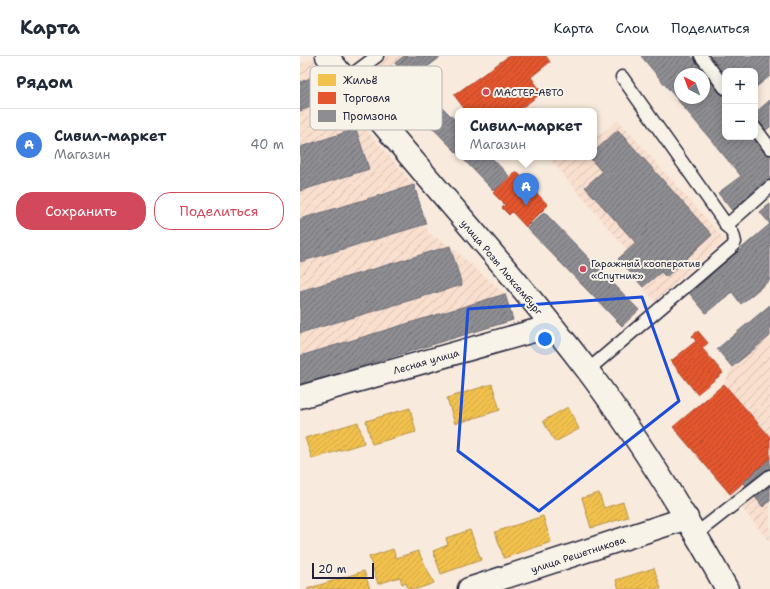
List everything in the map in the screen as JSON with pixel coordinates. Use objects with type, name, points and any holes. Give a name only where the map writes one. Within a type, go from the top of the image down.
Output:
[{"type":"street","name":"улица Розы Люксембург","points":[[327,56],[335,66]]},
{"type":"street","name":"улица Розы Люксембург","points":[[388,130],[588,370],[623,418],[692,526],[727,589]]},
{"type":"street","name":"Лесная улица","points":[[300,397],[551,326]]},
{"type":"street","name":"улица Решетникова","points":[[469,589],[692,526]]},
{"type":"lane","points":[[364,66],[377,56]]},
{"type":"lane","points":[[701,56],[722,84]]},
{"type":"lane","points":[[588,370],[733,246],[734,237],[622,77]]},
{"type":"lane","points":[[758,132],[770,148]]},
{"type":"lane","points":[[726,226],[770,187]]},
{"type":"lane","points":[[692,526],[770,476]]},
{"type":"highlighted area","points":[[642,297],[679,401],[539,511],[458,451],[468,309]]},
{"type":"shaded area","points":[[372,56],[442,56],[428,66],[397,66],[395,63],[390,66],[379,66]]},
{"type":"shaded area","points":[[314,58],[319,66],[310,66],[310,130],[367,130],[414,185],[428,233],[450,246],[505,294],[513,320],[300,385],[300,64]]},
{"type":"shaded area","points":[[618,120],[725,240],[655,301],[618,259],[627,250],[551,160],[597,160],[597,132],[600,135]]},
{"type":"shaded area","points":[[770,335],[770,437],[724,384],[733,365]]},
{"type":"shaded area","points":[[770,459],[770,542],[730,494]]},
{"type":"building: Жильё","points":[[492,384],[500,410],[455,424],[447,398]]},
{"type":"building: Жильё","points":[[568,407],[579,429],[555,442],[543,421]]},
{"type":"building: Жильё","points":[[410,408],[416,432],[372,444],[366,421]]},
{"type":"building: Жильё","points":[[358,422],[364,443],[312,459],[305,438]]},
{"type":"building: Жильё","points":[[599,493],[604,508],[623,502],[628,517],[591,528],[582,498]]},
{"type":"building: Жильё","points":[[543,516],[551,542],[504,558],[495,532]]},
{"type":"building: Жильё","points":[[470,530],[481,560],[441,574],[433,551],[448,545],[446,538]]},
{"type":"building: Жильё","points":[[393,549],[396,558],[418,551],[434,583],[417,589],[408,589],[406,583],[402,584],[400,577],[378,584],[369,557]]},
{"type":"building: Жильё","points":[[654,568],[661,589],[619,589],[616,580]]},
{"type":"building: Жильё","points":[[364,571],[370,589],[307,589]]},
{"type":"building: Торговля","points":[[509,56],[546,56],[550,62],[531,77],[542,93],[521,108],[464,108],[454,95]]},
{"type":"building: Торговля","points":[[516,171],[548,205],[526,227],[512,212],[509,215],[502,208],[505,205],[493,193]]},
{"type":"building: Торговля","points":[[698,331],[708,343],[702,348],[723,373],[697,394],[671,361],[696,341],[692,336]]},
{"type":"building: Торговля","points":[[724,384],[770,437],[770,459],[730,494],[673,427]]},
{"type":"building: Промзона","points":[[404,56],[442,56],[428,66],[397,66],[395,63]]},
{"type":"building: Промзона","points":[[641,56],[691,56],[701,68],[674,68],[674,96]]},
{"type":"building: Промзона","points":[[711,56],[770,56],[770,76],[758,86],[758,68],[722,68],[722,70]]},
{"type":"building: Промзона","points":[[310,78],[310,107],[300,111],[300,82]]},
{"type":"building: Промзона","points":[[710,79],[722,93],[722,140],[758,140],[770,151],[770,181],[734,213],[718,193],[741,176],[681,104],[710,104]]},
{"type":"building: Промзона","points":[[770,100],[770,127],[766,130],[758,121],[758,110]]},
{"type":"building: Промзона","points":[[442,107],[455,120],[455,151],[435,130],[442,130]]},
{"type":"building: Промзона","points":[[356,130],[369,169],[300,191],[300,147]]},
{"type":"building: Промзона","points":[[618,130],[712,235],[666,277],[661,272],[643,287],[618,259],[636,243],[585,187],[602,172],[592,160],[597,160],[597,149]]},
{"type":"building: Промзона","points":[[464,160],[494,160],[509,176],[494,191]]},
{"type":"building: Промзона","points":[[414,185],[426,224],[300,262],[300,219]]},
{"type":"building: Промзона","points":[[770,204],[770,224],[760,212]]},
{"type":"building: Промзона","name":"Гаражный кооператив «Спутник»","points":[[544,212],[639,310],[622,326],[527,228]]},
{"type":"building: Промзона","points":[[770,224],[770,280],[741,304],[732,292],[706,313],[689,293]]},
{"type":"building: Промзона","points":[[450,246],[462,285],[300,333],[300,291]]},
{"type":"building: Промзона","points":[[505,294],[513,320],[300,385],[300,356]]},
{"type":"building: Промзона","points":[[770,305],[770,336],[732,367],[717,349]]},
{"type":"building: Промзона","points":[[770,459],[770,501],[763,507],[743,482]]},
{"type":"place","name":"МАСТЕР-АВТО","points":[[486,92]]},
{"type":"place","name":"Сивил-маркет","points":[[526,206]]},
{"type":"place","name":"Гаражный кооператив «Спутник»","points":[[583,269]]}]
